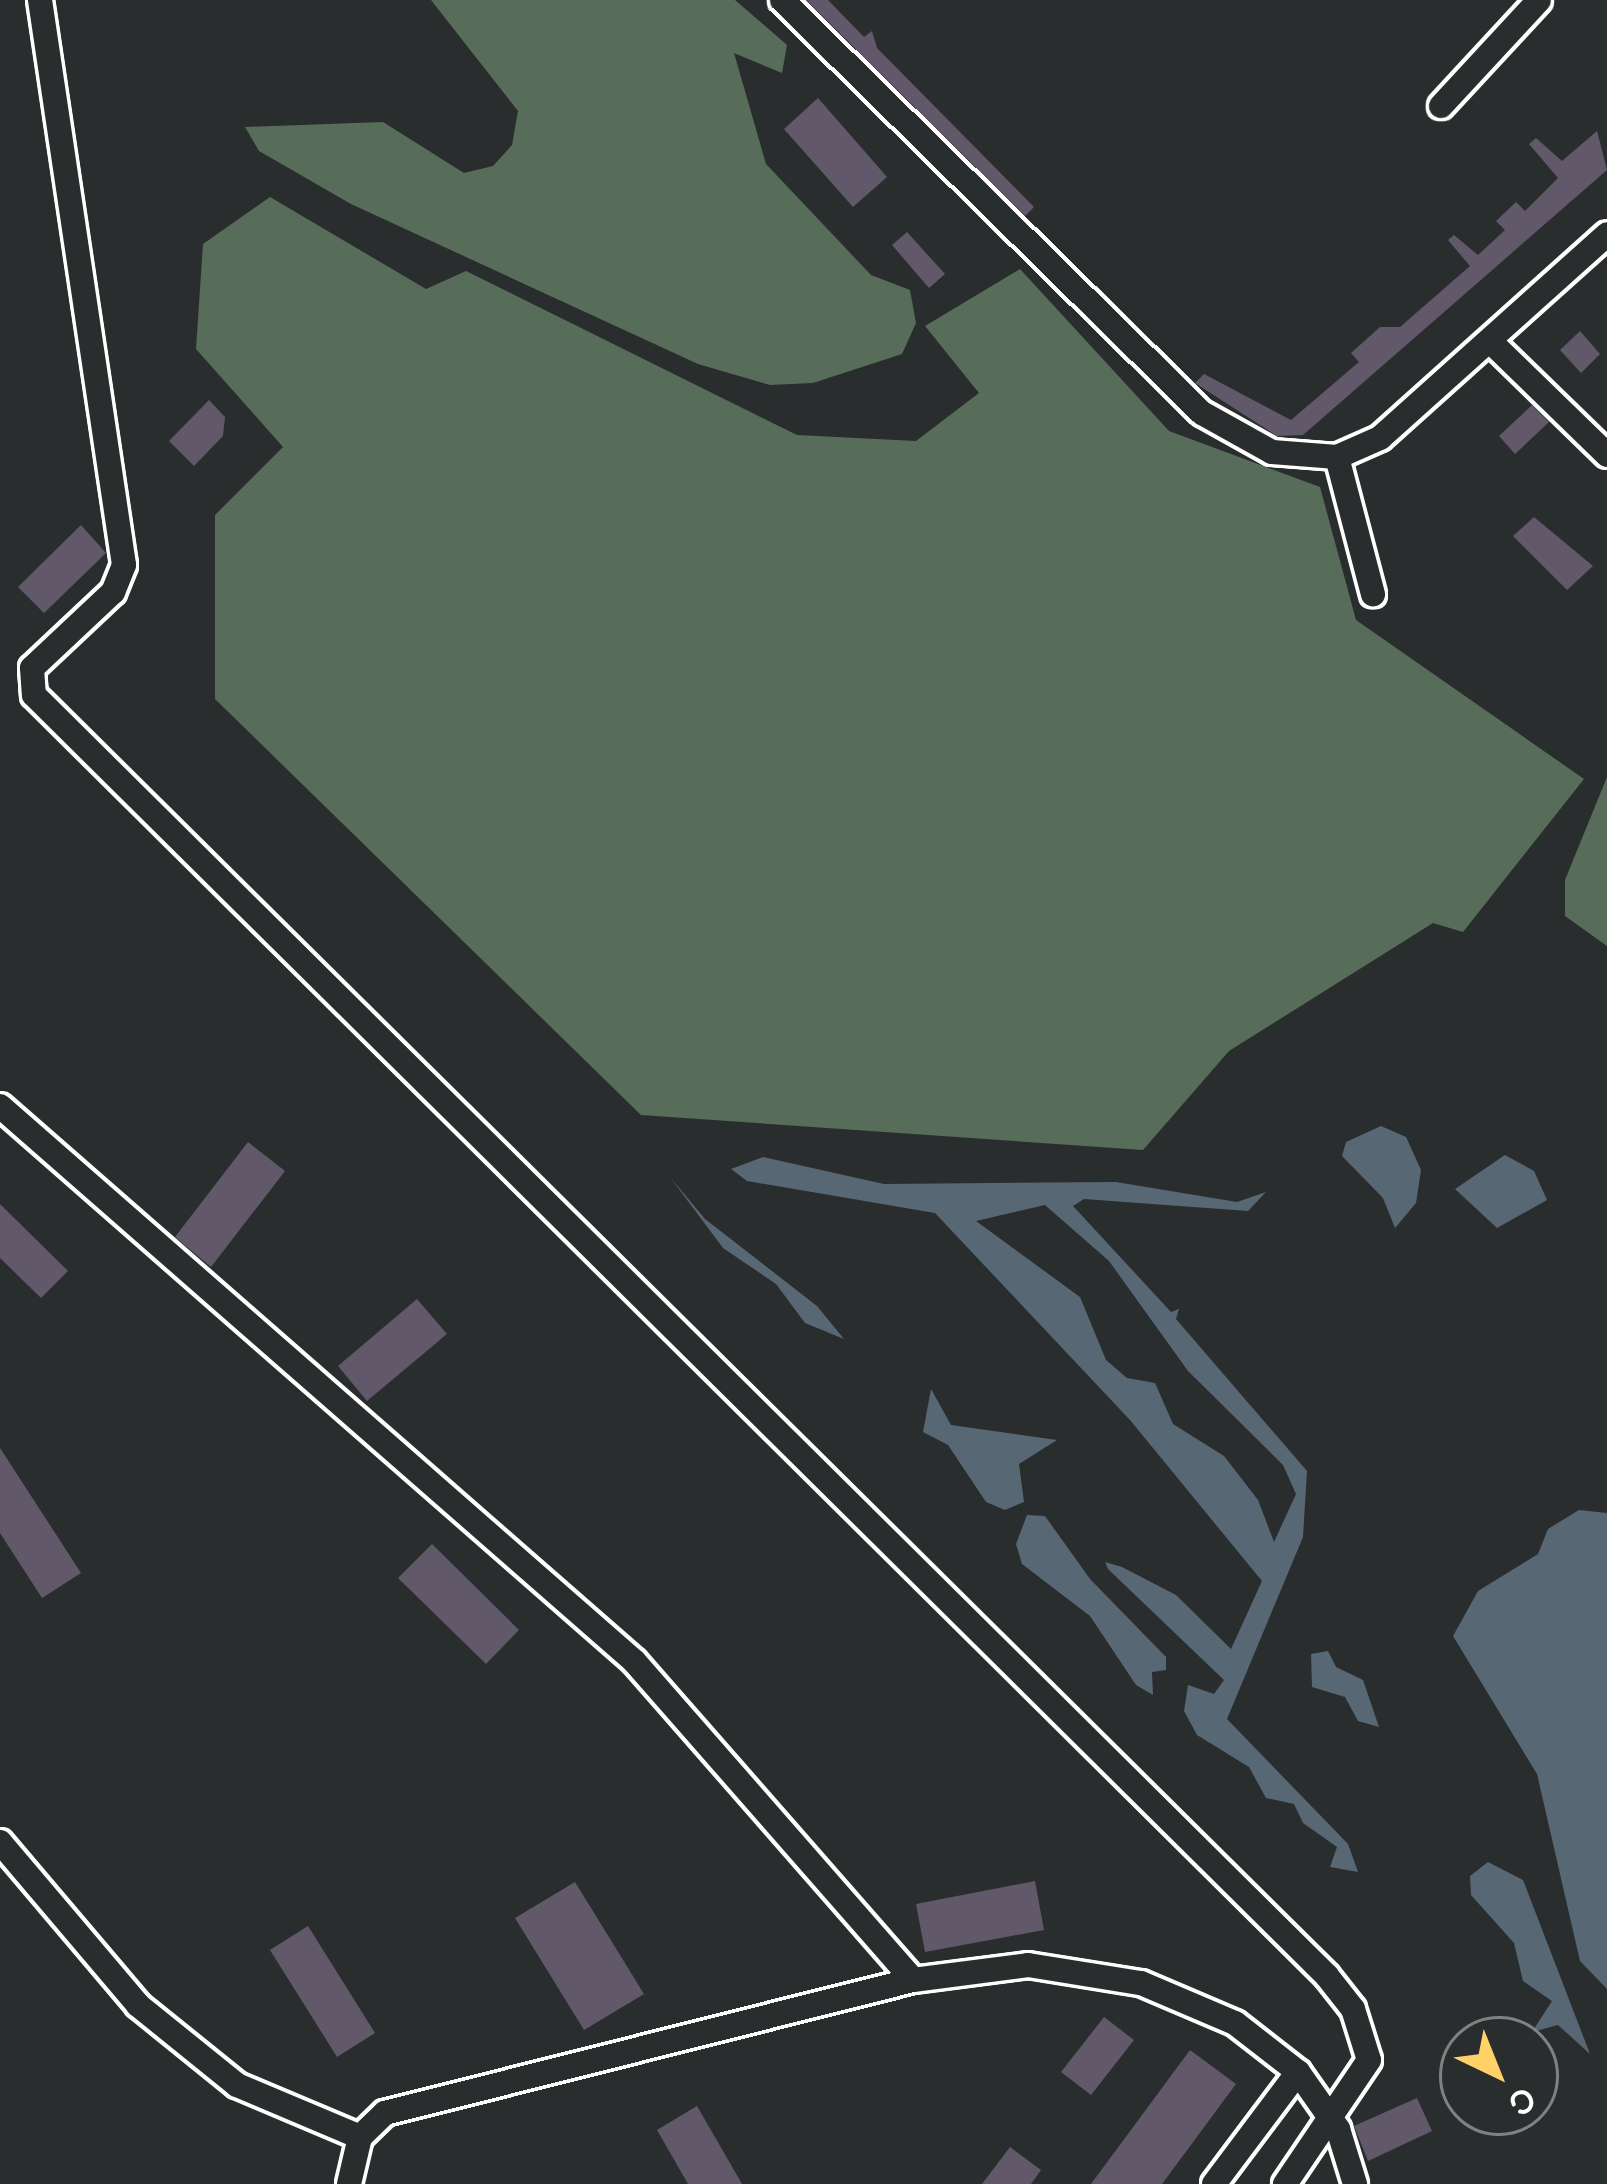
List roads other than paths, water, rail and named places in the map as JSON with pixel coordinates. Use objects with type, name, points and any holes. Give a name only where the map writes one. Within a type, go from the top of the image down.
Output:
[{"type":"street","points":[[40,0],[124,565],[113,592],[32,668],[34,694],[1327,1976],[1353,2009],[1369,2060],[1334,2123],[1286,2184]]},
{"type":"street","points":[[782,0],[1202,413],[1272,452],[1337,458],[1380,439],[1607,234]]},
{"type":"street","points":[[1442,106],[1539,0]]},
{"type":"street","points":[[1491,342],[1607,455]]},
{"type":"street","points":[[1337,458],[1373,594]]},
{"type":"street","points":[[0,1106],[634,1661],[913,1980]]},
{"type":"street","points":[[0,1842],[138,2005],[237,2085],[360,2137]]},
{"type":"street","points":[[349,2184],[360,2137],[385,2113],[913,1980],[1028,1965],[1141,1983],[1235,2023],[1298,2072],[1334,2123],[1355,2184]]},
{"type":"street","points":[[1214,2184],[1298,2072]]},
{"type":"water","points":[[1381,1126],[1406,1137],[1421,1170],[1416,1203],[1395,1228],[1383,1198],[1342,1156],[1346,1142]]},
{"type":"water","points":[[1505,1155],[1534,1171],[1547,1200],[1497,1228],[1455,1189]]},
{"type":"water","points":[[763,1157],[884,1184],[1116,1182],[1237,1202],[1266,1192],[1248,1211],[1084,1199],[1073,1206],[1171,1312],[1179,1309],[1176,1319],[1307,1471],[1303,1537],[1227,1719],[1348,1844],[1358,1872],[1330,1867],[1337,1847],[1303,1823],[1294,1804],[1266,1798],[1249,1767],[1197,1735],[1184,1711],[1188,1685],[1214,1694],[1224,1680],[1108,1569],[1105,1562],[1176,1595],[1231,1649],[1262,1581],[1130,1420],[935,1213],[747,1181],[731,1169]],"holes":[[[1045,1205],[1109,1261],[1188,1371],[1283,1465],[1296,1494],[1274,1542],[1258,1500],[1224,1456],[1173,1424],[1155,1383],[1127,1378],[1106,1360],[1080,1297],[976,1221]]]},
{"type":"water","points":[[670,1177],[705,1219],[817,1306],[844,1339],[805,1323],[776,1284],[723,1248]]},
{"type":"water","points":[[931,1389],[951,1425],[1057,1440],[1019,1464],[1024,1502],[1005,1510],[986,1502],[948,1445],[923,1432]]},
{"type":"water","points":[[1579,1510],[1607,1513],[1607,1989],[1580,1961],[1537,1774],[1453,1636],[1478,1591],[1538,1554],[1548,1529]]},
{"type":"water","points":[[1027,1515],[1045,1516],[1090,1579],[1166,1657],[1166,1670],[1152,1672],[1153,1695],[1136,1685],[1090,1616],[1022,1564],[1016,1544]]},
{"type":"water","points":[[1328,1651],[1336,1667],[1363,1680],[1379,1727],[1358,1721],[1345,1697],[1312,1687],[1311,1654]]},
{"type":"water","points":[[1488,1862],[1523,1880],[1590,2054],[1559,2026],[1559,2016],[1542,2016],[1552,2001],[1523,1981],[1514,1943],[1471,1895],[1470,1876]]}]
